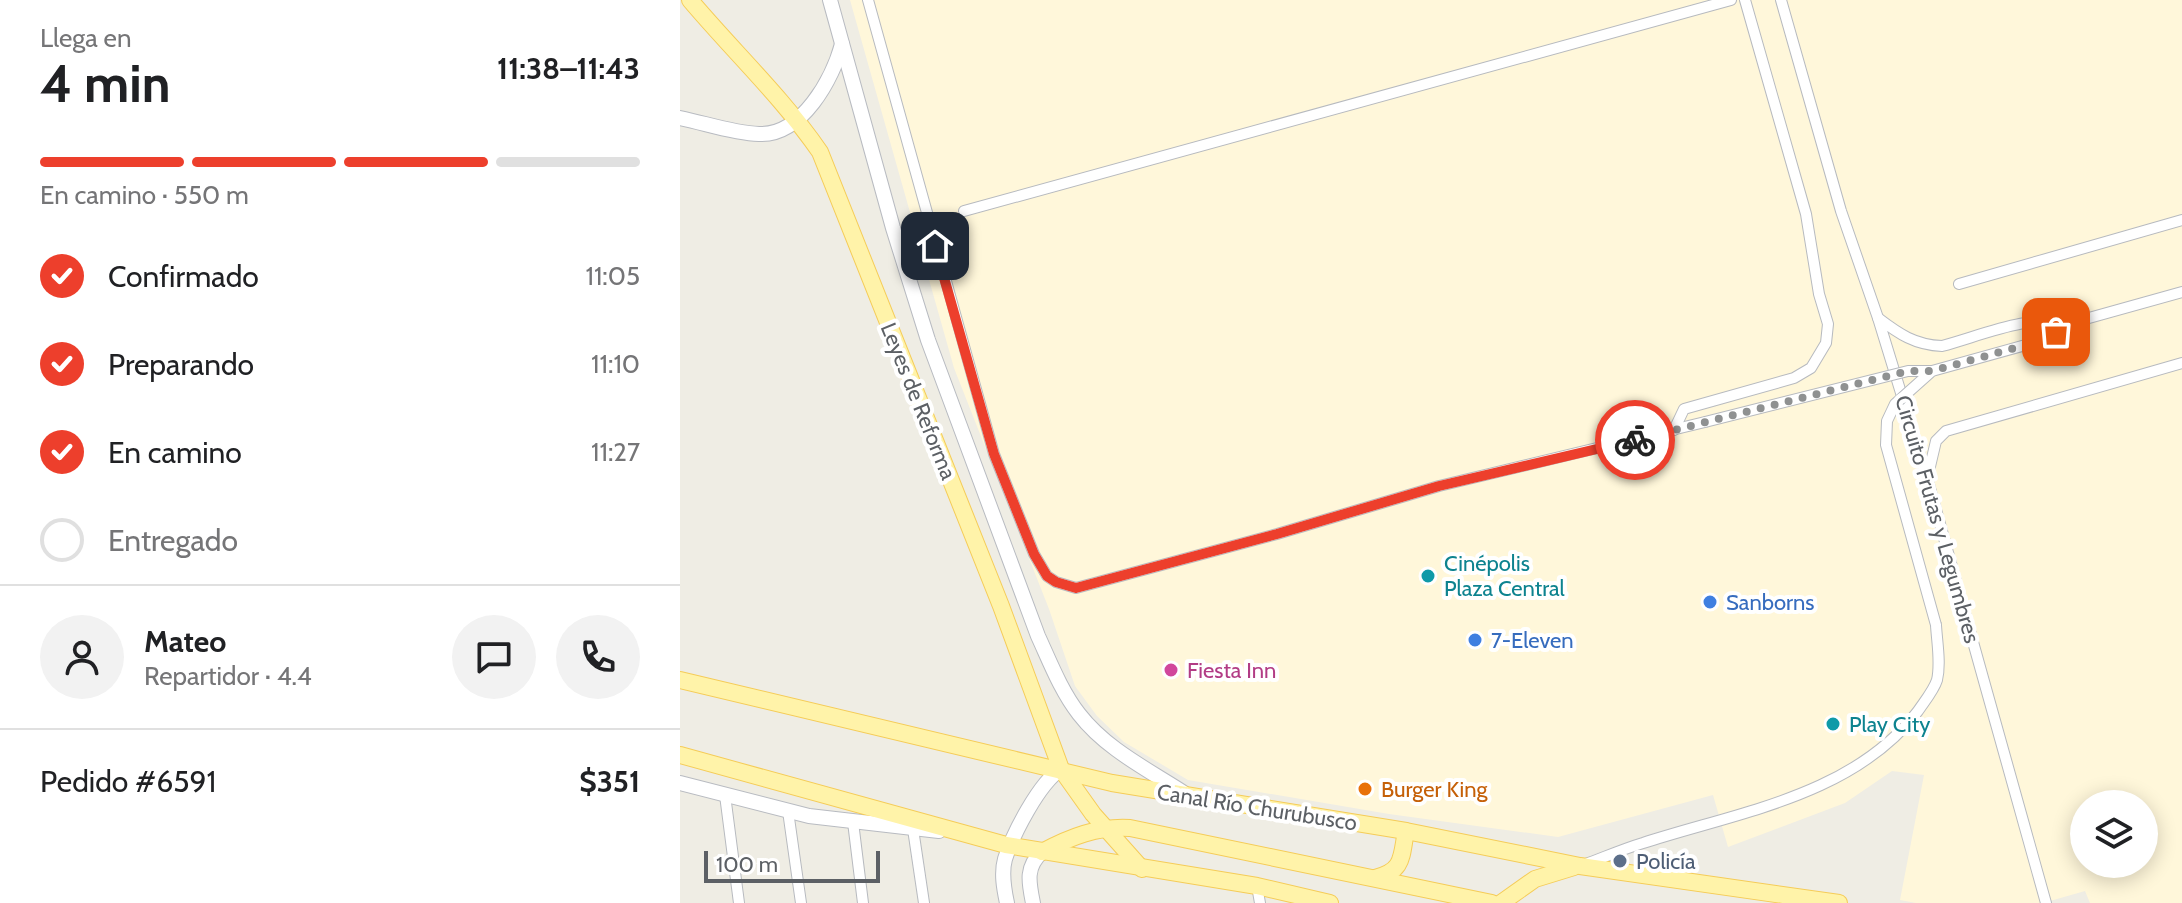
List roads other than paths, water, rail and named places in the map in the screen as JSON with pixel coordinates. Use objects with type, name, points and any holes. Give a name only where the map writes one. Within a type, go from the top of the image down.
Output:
[{"type":"main road","name":"Leyes de Reforma","points":[[690,0],[762,83],[797,117],[820,152],[1001,606],[1061,769],[1104,828],[1126,848],[1142,869]]},
{"type":"main road","points":[[830,0],[893,228],[928,340],[1038,636],[1057,678],[1079,713],[1099,735],[1134,762],[1191,798]]},
{"type":"main road","points":[[680,118],[760,134],[783,128],[818,98],[828,83],[842,43]]},
{"type":"main road","name":"Canal Río Churubusco","points":[[680,680],[1112,783],[1406,831],[1580,866],[1839,903]]},
{"type":"main road","points":[[680,755],[1011,846],[1142,869],[1259,895],[1330,903]]},
{"type":"main road","points":[[1007,903],[1004,866],[1011,846],[1039,791],[1061,769]]},
{"type":"main road","points":[[680,783],[788,811],[853,822],[966,833]]},
{"type":"main road","name":"Canal Río Churubusco","points":[[1042,852],[1071,838],[1104,828],[1142,830],[1492,903]]},
{"type":"main road","points":[[1370,878],[1387,875],[1398,867],[1406,831]]},
{"type":"main road","points":[[1033,903],[1029,872],[1033,861],[1042,852]]},
{"type":"main road","points":[[1501,903],[1535,879],[1580,866]]},
{"type":"street","points":[[868,0],[994,454],[1034,554],[1047,576],[1076,588],[1439,486],[1908,371],[1932,371],[2040,341],[2071,323],[2182,292]]},
{"type":"street","points":[[964,211],[1731,0]]},
{"type":"street","points":[[1674,430],[1684,409],[1794,378],[1811,368],[1826,343],[1828,324],[1819,294],[1806,214],[1745,0]]},
{"type":"street","name":"Circuito Frutas y Legumbres","points":[[1781,0],[1841,211],[1878,318],[1928,481],[2046,903]]},
{"type":"street","points":[[1959,284],[2182,220]]},
{"type":"street","points":[[1878,318],[1908,340],[1942,346],[2031,322],[2051,319],[2071,323]]},
{"type":"street","points":[[1928,481],[1936,441],[1946,431],[2182,363]]},
{"type":"street","points":[[1580,866],[1643,843],[1765,807],[1827,782],[1862,762],[1910,721],[1936,682],[1936,625],[1886,445],[1887,421],[1895,404],[1932,371]]},
{"type":"street","points":[[725,795],[739,903]]},
{"type":"street","points":[[788,811],[801,903]]},
{"type":"street","points":[[853,822],[863,903]]},
{"type":"street","points":[[913,829],[924,903]]},
{"type":"place","name":"Cinépolis Plaza Central","points":[[1428,576]]},
{"type":"place","name":"Sanborns","points":[[1710,602]]},
{"type":"place","name":"7-Eleven","points":[[1475,640]]},
{"type":"place","name":"Fiesta Inn","points":[[1171,670]]},
{"type":"place","name":"Play City","points":[[1833,724]]},
{"type":"place","name":"Burger King","points":[[1365,789]]},
{"type":"place","name":"Policía","points":[[1620,861]]}]
